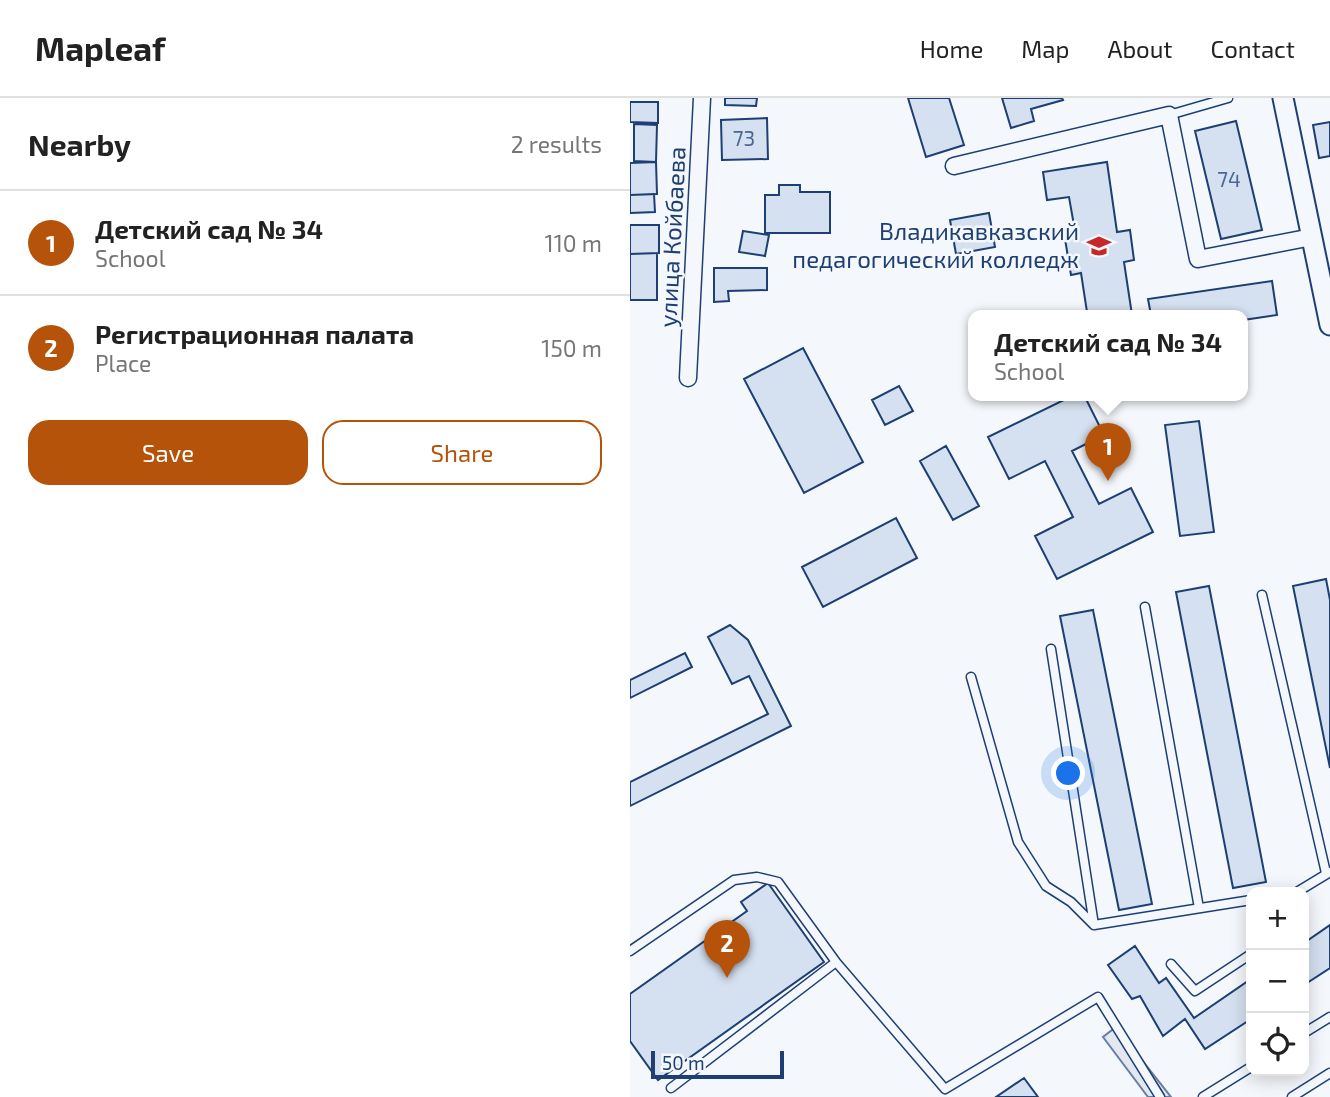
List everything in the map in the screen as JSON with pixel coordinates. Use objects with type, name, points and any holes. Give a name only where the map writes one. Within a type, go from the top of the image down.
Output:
[{"type":"street","name":"улица Койбаева","points":[[688,378],[702,98]]},
{"type":"street","points":[[1283,98],[1330,325]]},
{"type":"street","points":[[954,166],[1169,115],[1198,259],[1312,237]]},
{"type":"lane","points":[[1169,115],[1228,98]]},
{"type":"lane","points":[[1262,594],[1328,872],[1305,887]]},
{"type":"lane","points":[[1145,607],[1199,908]]},
{"type":"lane","points":[[1051,649],[1094,925]]},
{"type":"lane","points":[[971,677],[1018,842],[1046,886],[1071,902],[1094,925]]},
{"type":"lane","points":[[630,951],[734,880],[757,877],[778,883],[836,962],[950,1097]]},
{"type":"lane","points":[[1094,925],[1246,901]]},
{"type":"lane","points":[[1171,964],[1195,992],[1246,957]]},
{"type":"lane","points":[[671,1088],[836,962]]},
{"type":"lane","points":[[945,1089],[1098,997],[1160,1097]]},
{"type":"lane","points":[[1309,1030],[1330,1017]]},
{"type":"lane","points":[[1203,1097],[1246,1069]]},
{"type":"lane","points":[[1292,1097],[1330,1073]]},
{"type":"shaded area","points":[[1116,1027],[1171,1097],[1148,1097],[1103,1037]]},
{"type":"building","points":[[725,98],[757,98],[756,106],[725,105]]},
{"type":"building","points":[[908,98],[949,98],[964,145],[926,157]]},
{"type":"building","points":[[1002,98],[1063,100],[1031,109],[1034,121],[1011,128]]},
{"type":"building","points":[[630,102],[658,102],[658,123],[630,122]]},
{"type":"building","points":[[767,118],[768,159],[722,160],[721,120]]},
{"type":"building","points":[[1236,121],[1262,230],[1221,239],[1195,131]]},
{"type":"building","points":[[1330,122],[1330,156],[1319,158],[1313,125]]},
{"type":"building","points":[[634,124],[657,125],[656,162],[634,161]]},
{"type":"building","points":[[656,162],[657,194],[630,195],[630,163]]},
{"type":"building","name":"Владикавказский педагогический колледж","points":[[1107,162],[1117,232],[1130,230],[1134,260],[1124,262],[1131,310],[1087,310],[1081,273],[1071,275],[1064,233],[1075,231],[1069,197],[1047,200],[1043,172]]},
{"type":"building","points":[[779,185],[800,185],[800,192],[830,192],[830,233],[765,233],[765,195],[779,195]]},
{"type":"building","points":[[654,194],[655,212],[630,213],[630,195]]},
{"type":"building","points":[[989,213],[995,247],[956,254],[950,220]]},
{"type":"building","points":[[630,225],[659,225],[659,253],[630,254]]},
{"type":"building","points":[[743,231],[769,235],[765,256],[739,252]]},
{"type":"building","points":[[657,253],[657,300],[630,300],[630,254]]},
{"type":"building","points":[[714,268],[767,268],[767,290],[728,291],[729,301],[714,302]]},
{"type":"building","points":[[1272,281],[1277,315],[1248,319],[1248,310],[1150,310],[1148,299]]},
{"type":"building","points":[[803,348],[863,462],[804,493],[744,379]]},
{"type":"building","points":[[899,386],[913,411],[885,425],[872,400]]},
{"type":"building","points":[[1062,401],[1087,401],[1104,435],[1072,451],[1099,504],[1131,488],[1153,532],[1057,579],[1035,536],[1073,517],[1045,461],[1009,479],[988,437]]},
{"type":"building","points":[[1199,421],[1214,532],[1180,536],[1165,425]]},
{"type":"building","points":[[946,446],[979,506],[953,520],[920,461]]},
{"type":"building","points":[[896,518],[917,558],[823,607],[802,567]]},
{"type":"building","points":[[1326,579],[1330,600],[1330,768],[1293,586]]},
{"type":"building","points":[[1209,586],[1266,882],[1233,888],[1176,592]]},
{"type":"building","points":[[1093,610],[1152,904],[1119,910],[1060,616]]},
{"type":"building","points":[[730,625],[748,640],[791,726],[630,806],[630,782],[768,714],[749,676],[732,684],[708,637]]},
{"type":"building","points":[[685,653],[692,667],[630,698],[630,680]]},
{"type":"building","points":[[768,883],[824,962],[658,1080],[630,1041],[630,994],[747,911],[741,902]]},
{"type":"building","points":[[1330,925],[1330,968],[1309,982],[1309,950],[1309,940]]},
{"type":"building","points":[[1135,946],[1159,983],[1166,978],[1194,1018],[1246,982],[1246,1022],[1205,1049],[1185,1019],[1163,1036],[1140,996],[1132,999],[1108,965]]},
{"type":"building","points":[[1024,1078],[1038,1097],[996,1097]]},
{"type":"place","name":"Владикавказский педагогический колледж","points":[[1099,246]]},
{"type":"place","name":"Детский сад № 34","points":[[1108,481]]},
{"type":"place","name":"Регистрационная палата","points":[[727,978]]}]
